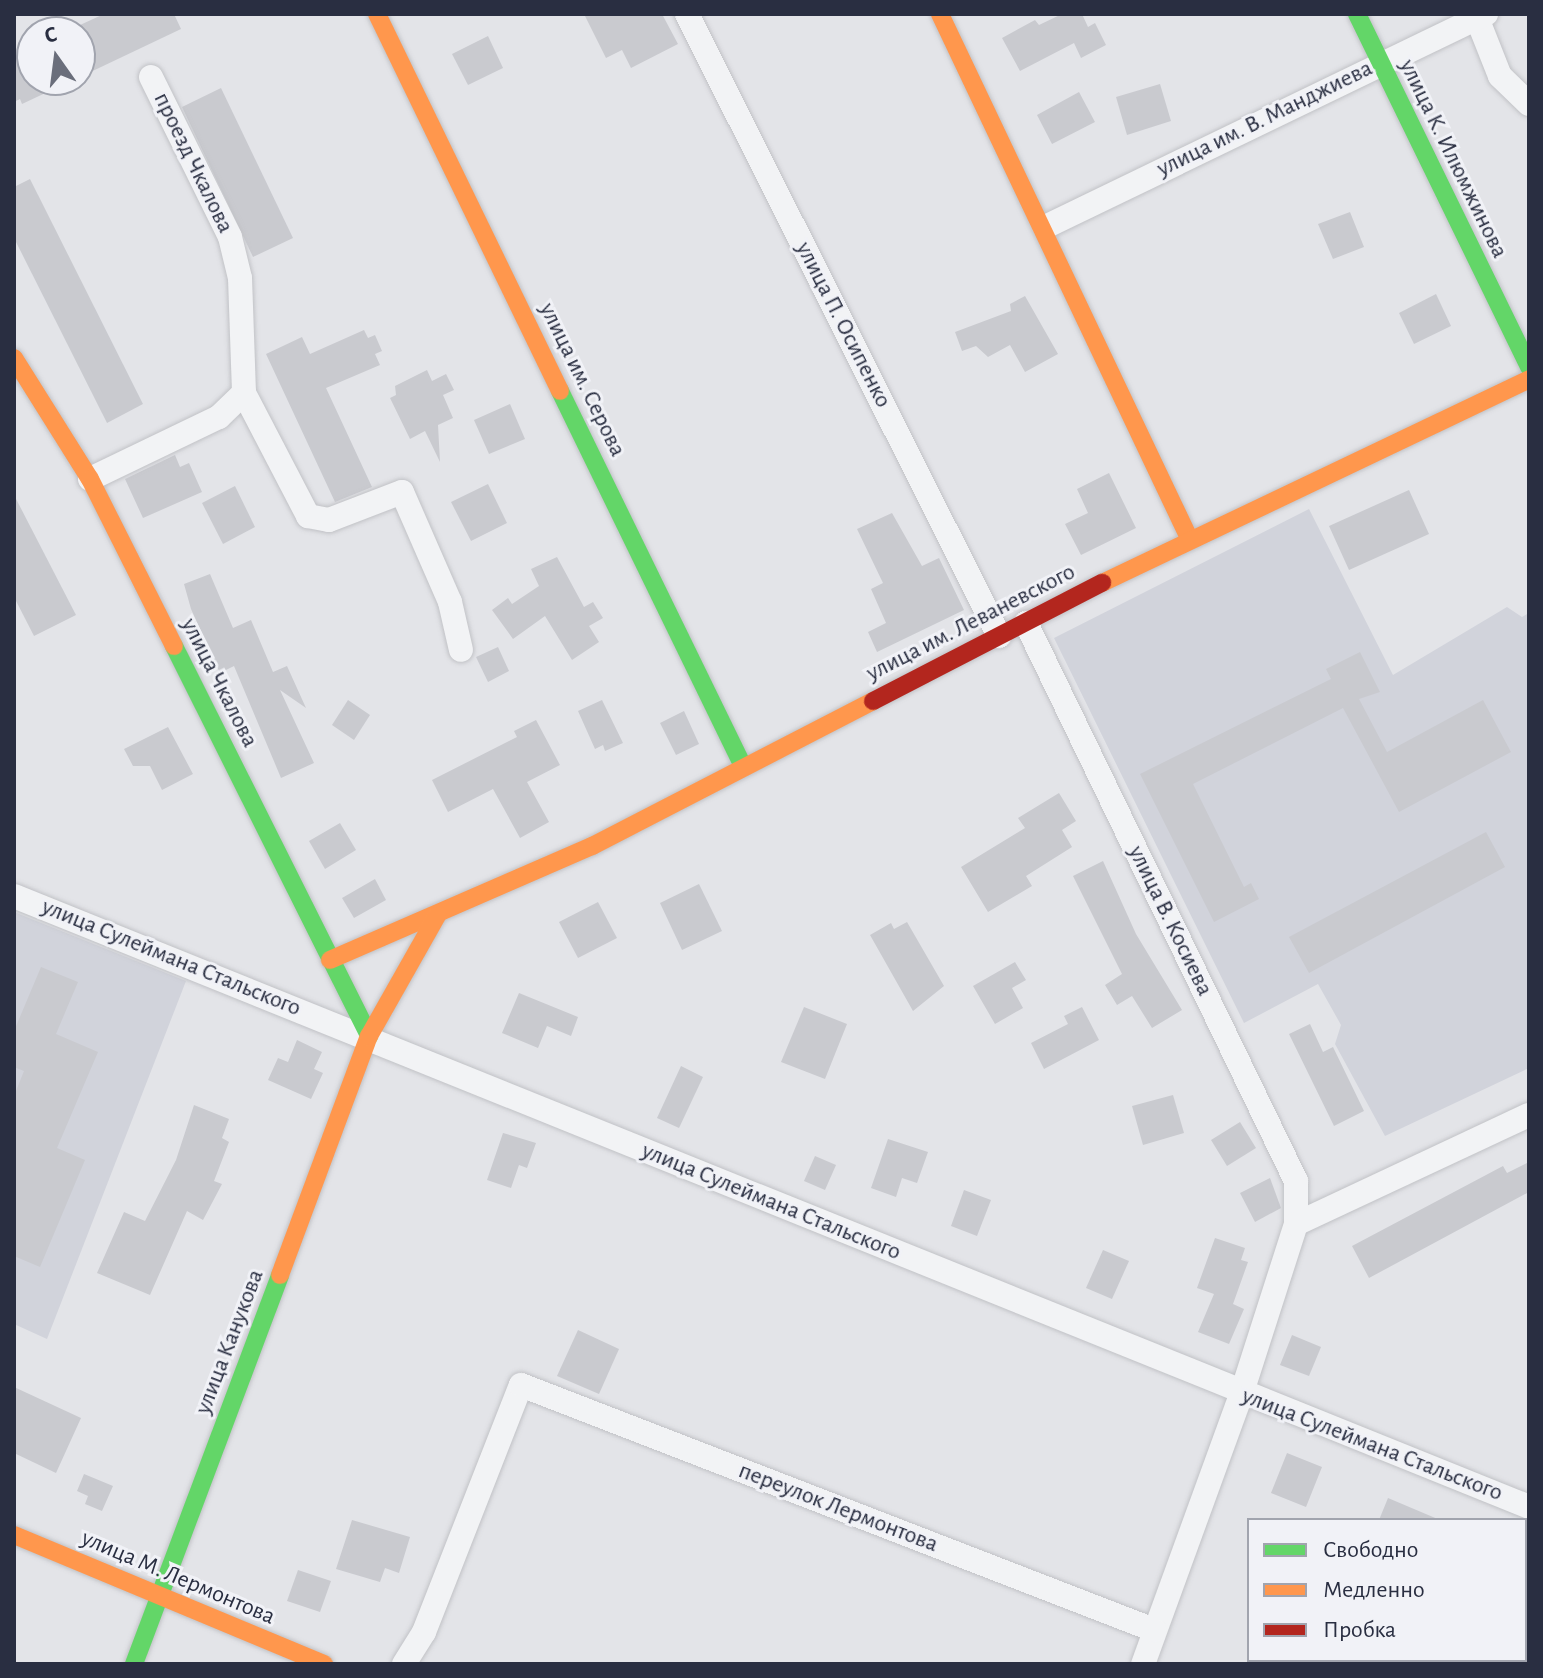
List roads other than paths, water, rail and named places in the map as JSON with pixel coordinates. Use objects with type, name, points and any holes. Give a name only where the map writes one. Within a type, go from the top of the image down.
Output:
[{"type":"street","name":"улица им. Серова","points":[[377,14],[743,767]]},
{"type":"street","name":"улица П. Осипенко","points":[[687,14],[999,636]]},
{"type":"street","points":[[940,14],[1045,227],[1189,538]]},
{"type":"street","name":"улица К. Илюмжинова","points":[[1357,14],[1529,367]]},
{"type":"street","points":[[1481,16],[1500,76],[1529,104]]},
{"type":"street","name":"улица им. В. Манджиева","points":[[1045,227],[1379,62],[1481,16]]},
{"type":"street","name":"проезд Чкалова","points":[[151,77],[230,237],[240,278],[244,393],[308,516],[329,520],[402,492],[450,602],[461,650]]},
{"type":"street","name":"улица Чкалова","points":[[14,358],[22,394],[90,479],[369,1036]]},
{"type":"street","name":"улица им. Леваневского","points":[[330,960],[592,846],[1189,538],[1529,379]]},
{"type":"street","points":[[90,479],[219,417],[244,393]]},
{"type":"street","name":"улица В. Косиева","points":[[1026,623],[1296,1181],[1296,1224],[1241,1395],[1143,1664]]},
{"type":"street","name":"улица Сулеймана Стальского","points":[[14,896],[369,1036],[1241,1395],[1345,1430],[1529,1507]]},
{"type":"street","points":[[369,1036],[437,916]]},
{"type":"street","name":"улица Канукова","points":[[134,1664],[369,1036]]},
{"type":"street","points":[[1296,1224],[1529,1115]]},
{"type":"street","name":"переулок Лермонтова","points":[[404,1664],[424,1632],[521,1385],[1154,1630]]},
{"type":"street","name":"улица М. Лермонтова","points":[[14,1535],[158,1598],[324,1664]]}]
